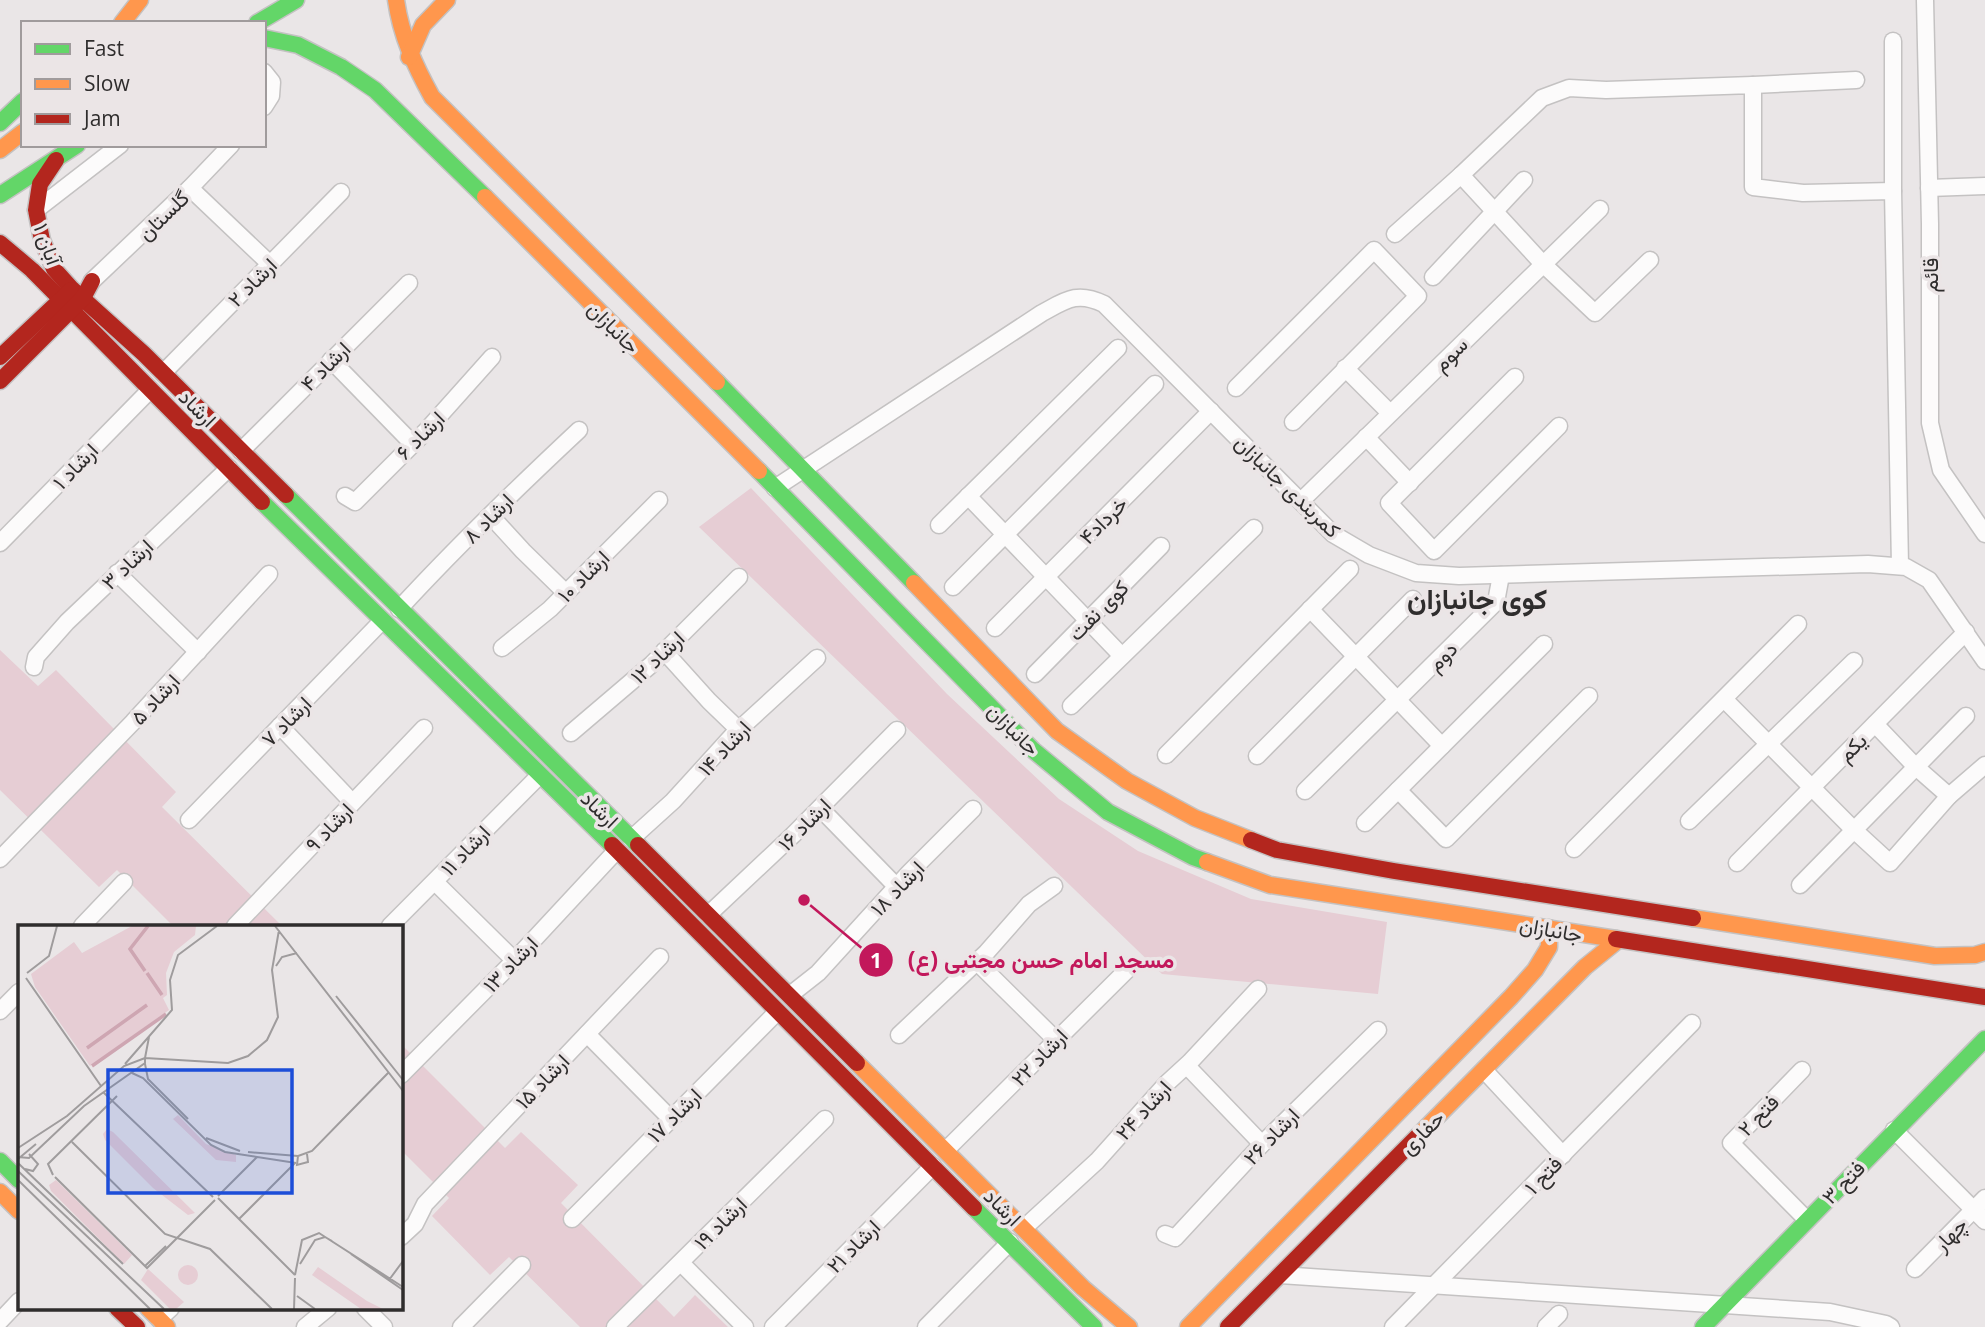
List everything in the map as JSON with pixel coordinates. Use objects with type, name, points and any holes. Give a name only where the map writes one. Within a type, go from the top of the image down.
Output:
[{"type":"street","points":[[260,21],[296,0]]},
{"type":"street","name":"جانبازان","points":[[396,0],[399,24],[410,57],[432,97],[803,468],[1057,731],[1127,780],[1195,818],[1277,850],[1391,887],[1549,928],[1985,997]]},
{"type":"street","points":[[410,57],[419,28],[426,18],[447,0]]},
{"type":"street","name":"قائم","points":[[1925,0],[1930,422],[1941,470],[1985,534]]},
{"type":"street","points":[[110,21],[140,1]]},
{"type":"street","points":[[124,21],[140,1]]},
{"type":"street","name":"جانبازان","points":[[266,38],[298,45],[341,67],[375,90],[881,593],[1033,750],[1108,812],[1193,857],[1270,885],[1391,887],[1935,956],[1975,955],[1985,952]]},
{"type":"street","points":[[1893,41],[1900,566]]},
{"type":"street","points":[[266,74],[272,82],[268,101]]},
{"type":"street","points":[[1395,234],[1542,98],[1569,88],[1606,90],[1856,80]]},
{"type":"street","points":[[1753,85],[1753,187],[1802,193],[1893,191]]},
{"type":"street","points":[[0,123],[21,103]]},
{"type":"street","points":[[0,150],[21,134]]},
{"type":"street","points":[[0,195],[74,147]]},
{"type":"street","points":[[36,210],[117,147]]},
{"type":"street","name":"گلستان","points":[[0,358],[92,281],[229,147]]},
{"type":"street","name":"آبان ۱","points":[[58,158],[40,184],[36,210],[42,240],[71,299]]},
{"type":"street","points":[[1461,175],[1543,264],[1595,313],[1650,260]]},
{"type":"street","points":[[1433,277],[1524,180]]},
{"type":"street","points":[[1929,188],[1985,187]]},
{"type":"street","points":[[190,188],[270,264]]},
{"type":"street","name":"ارشاد ۲","points":[[163,373],[341,192]]},
{"type":"street","name":"سوم","points":[[1301,501],[1600,209]]},
{"type":"street","name":"آبان ۱","points":[[0,243],[71,299]]},
{"type":"street","points":[[1236,388],[1374,250],[1418,296],[1293,422]]},
{"type":"street","name":"ارشاد ۴","points":[[241,451],[410,283]]},
{"type":"street","name":"کمربندی جانبازان","points":[[775,488],[1031,320],[1071,297],[1092,298],[1104,304],[1333,534],[1369,555],[1416,573],[1459,576],[1868,564],[1906,567],[1929,580],[1985,661]]},
{"type":"street","name":"گلستان","points":[[0,381],[71,299]]},
{"type":"street","name":"ارشاد","points":[[71,299],[163,373],[1083,1288],[1129,1327]]},
{"type":"street","name":"ارشاد","points":[[71,299],[149,390],[617,850],[1010,1242],[1088,1325]]},
{"type":"street","points":[[939,526],[1118,348]]},
{"type":"street","name":"ارشاد ۶","points":[[345,496],[355,502],[492,357]]},
{"type":"street","points":[[331,359],[412,443]]},
{"type":"street","points":[[1345,368],[1390,413]]},
{"type":"street","points":[[1516,377],[1389,503],[1434,551],[1559,426]]},
{"type":"street","points":[[953,587],[1155,384]]},
{"type":"street","name":"ارشاد ۱","points":[[0,542],[149,390]]},
{"type":"street","name":"خرداد۴","points":[[995,628],[1211,411]]},
{"type":"street","name":"ارشاد ۸","points":[[399,609],[435,569],[579,430]]},
{"type":"street","points":[[1366,437],[1410,482]]},
{"type":"street","name":"ارشاد ۳","points":[[34,667],[36,657],[67,622],[229,468]]},
{"type":"street","points":[[264,503],[279,489]]},
{"type":"street","points":[[968,496],[1122,656]]},
{"type":"street","name":"ارشاد ۱۰","points":[[502,648],[524,632],[566,593],[659,500]]},
{"type":"street","points":[[491,516],[566,593]]},
{"type":"street","points":[[1071,706],[1254,528]]},
{"type":"street","name":"کوی نفت","points":[[1035,674],[1161,546]]},
{"type":"street","points":[[1166,755],[1350,569]]},
{"type":"street","points":[[117,573],[198,652]]},
{"type":"street","name":"ارشاد ۵","points":[[0,859],[38,822],[269,574]]},
{"type":"street","name":"دوم","points":[[1305,791],[1496,602],[1501,575]]},
{"type":"street","name":"ارشاد ۱۲","points":[[571,733],[664,651],[739,577]]},
{"type":"street","points":[[1257,756],[1413,599]]},
{"type":"street","points":[[1310,609],[1442,746]]},
{"type":"street","name":"ارشاد ۷","points":[[189,820],[382,621]]},
{"type":"street","points":[[1574,849],[1798,624]]},
{"type":"street","name":"یکم","points":[[1737,863],[1966,632]]},
{"type":"street","points":[[1365,824],[1544,644]]},
{"type":"street","points":[[424,661],[438,648]]},
{"type":"street","points":[[664,651],[739,730]]},
{"type":"street","name":"ارشاد ۱۴","points":[[631,839],[673,801],[739,730],[817,658]]},
{"type":"street","points":[[1689,821],[1854,660]]},
{"type":"street","points":[[1398,790],[1447,839],[1589,696]]},
{"type":"street","points":[[1724,699],[1811,788],[1890,863],[1949,796],[1985,765]]},
{"type":"street","points":[[1800,885],[1966,716]]},
{"type":"street","points":[[1874,724],[1949,796]]},
{"type":"street","points":[[281,726],[352,802]]},
{"type":"street","name":"ارشاد ۹","points":[[235,925],[424,728]]},
{"type":"street","name":"ارشاد ۱۶","points":[[708,915],[897,730]]},
{"type":"street","name":"ارشاد ۱۱","points":[[391,925],[540,775]]},
{"type":"street","points":[[580,814],[593,802]]},
{"type":"street","points":[[820,808],[897,887]]},
{"type":"street","name":"ارشاد ۱۸","points":[[790,995],[818,973],[973,809]]},
{"type":"street","name":"ارشاد ۱۳","points":[[402,1074],[617,850]]},
{"type":"street","points":[[83,925],[124,882]]},
{"type":"street","points":[[435,882],[514,960]]},
{"type":"street","points":[[899,1035],[977,961],[1028,904],[1054,886]]},
{"type":"street","name":"حفاری","points":[[1188,1327],[1511,997],[1535,970],[1549,947],[1549,928]]},
{"type":"street","name":"حفاری","points":[[1228,1327],[1585,967],[1618,941]]},
{"type":"street","points":[[734,967],[748,953]]},
{"type":"street","name":"ارشاد ۱۵","points":[[402,1236],[415,1224],[425,1204],[660,957]]},
{"type":"street","points":[[977,961],[1056,1040]]},
{"type":"street","name":"ارشاد ۲۲","points":[[946,1150],[1132,965]]},
{"type":"street","name":"ارشاد ۲۴","points":[[1024,1228],[1097,1161],[1166,1084],[1187,1066],[1258,989]]},
{"type":"street","points":[[0,1012],[18,993]]},
{"type":"street","name":"ارشاد ۱۷","points":[[572,1219],[777,1012]]},
{"type":"street","name":"فتح ۱","points":[[1394,1327],[1692,1023]]},
{"type":"street","name":"ارشاد ۲۶","points":[[1165,1234],[1175,1238],[1262,1144],[1378,1030]]},
{"type":"street","points":[[587,1034],[671,1119]]},
{"type":"street","name":"فتح ۳","points":[[1703,1327],[1985,1039]]},
{"type":"street","points":[[1187,1066],[1262,1144]]},
{"type":"street","points":[[1483,1070],[1563,1154]]},
{"type":"street","name":"فتح ۲","points":[[1802,1070],[1731,1143],[1807,1220]]},
{"type":"street","name":"ارشاد ۱۹","points":[[615,1327],[825,1119]]},
{"type":"street","points":[[1894,1130],[1981,1209]]},
{"type":"street","points":[[0,1161],[18,1179]]},
{"type":"street","name":"ارشاد ۲۱","points":[[773,1327],[933,1166]]},
{"type":"street","points":[[0,1192],[18,1210]]},
{"type":"street","name":"چهار","points":[[1915,1269],[1981,1209]]},
{"type":"street","points":[[926,1327],[1024,1228]]},
{"type":"street","points":[[681,1263],[745,1327]]},
{"type":"street","points":[[461,1327],[522,1265]]},
{"type":"street","points":[[1280,1275],[1830,1312],[1891,1327]]},
{"type":"street","points":[[0,1321],[18,1302]]},
{"type":"street","points":[[119,1310],[137,1327]]},
{"type":"street","points":[[305,1327],[326,1310]]},
{"type":"street","points":[[367,1310],[384,1327]]},
{"type":"street","points":[[1546,1327],[1559,1314]]},
{"type":"shaded area","points":[[751,488],[947,694],[1059,799],[1138,851],[1251,899],[1387,922],[1378,994],[1162,974],[699,527]]},
{"type":"shaded area","points":[[0,650],[38,686],[56,670],[176,792],[162,807],[281,925],[172,925],[117,870],[99,887],[0,790]]},
{"type":"shaded area","points":[[402,1045],[505,1148],[521,1132],[578,1185],[561,1203],[674,1317],[695,1295],[728,1327],[580,1327],[509,1257],[490,1275],[432,1216],[449,1198],[402,1151]]},
{"type":"traffic: fast","points":[[260,21],[296,0]]},
{"type":"traffic: fast","points":[[266,38],[298,45],[341,67],[375,90],[485,197]]},
{"type":"traffic: fast","points":[[0,123],[21,103]]},
{"type":"traffic: fast","points":[[0,195],[74,147]]},
{"type":"traffic: fast","points":[[717,382],[914,583]]},
{"type":"traffic: fast","points":[[759,471],[1033,750],[1108,812],[1207,862]]},
{"type":"traffic: fast","points":[[286,495],[638,845]]},
{"type":"traffic: fast","points":[[262,502],[612,845]]},
{"type":"traffic: fast","points":[[1703,1327],[1985,1039]]},
{"type":"traffic: fast","points":[[0,1161],[18,1179]]},
{"type":"traffic: fast","points":[[974,1208],[1094,1327]]},
{"type":"traffic: slow","points":[[124,21],[140,0]]},
{"type":"traffic: slow","points":[[396,0],[401,26],[432,97],[717,382]]},
{"type":"traffic: slow","points":[[409,57],[423,25],[447,0]]},
{"type":"traffic: slow","points":[[0,150],[21,134]]},
{"type":"traffic: slow","points":[[485,197],[759,471]]},
{"type":"traffic: slow","points":[[914,583],[1057,731],[1127,781],[1195,818],[1251,840]]},
{"type":"traffic: slow","points":[[1207,862],[1270,885],[1616,939]]},
{"type":"traffic: slow","points":[[1693,918],[1935,956],[1975,955],[1985,952]]},
{"type":"traffic: slow","points":[[1188,1327],[1511,997],[1535,970],[1549,947],[1549,928]]},
{"type":"traffic: slow","points":[[1418,1136],[1585,967],[1617,941]]},
{"type":"traffic: slow","points":[[857,1063],[1083,1288],[1129,1327]]},
{"type":"traffic: slow","points":[[0,1192],[18,1210]]},
{"type":"traffic: slow","points":[[150,1310],[167,1327]]},
{"type":"traffic: jam","points":[[56,160],[40,184],[36,210],[42,240],[54,269],[286,495]]},
{"type":"traffic: jam","points":[[0,243],[32,270],[262,502]]},
{"type":"traffic: jam","points":[[0,381],[83,298],[92,281]]},
{"type":"traffic: jam","points":[[0,357],[71,290]]},
{"type":"traffic: jam","points":[[1251,840],[1277,850],[1394,871],[1693,918]]},
{"type":"traffic: jam","points":[[612,845],[974,1208]]},
{"type":"traffic: jam","points":[[638,845],[857,1063]]},
{"type":"traffic: jam","points":[[1616,939],[1985,997]]},
{"type":"traffic: jam","points":[[1228,1327],[1418,1136]]},
{"type":"traffic: jam","points":[[119,1310],[137,1327]]},
{"type":"place","name":"مسجد امام حسن مجتبی (ع)","points":[[804,900]]},
{"type":"district","name":"کوی جانبازان","points":[[1477,598]]}]
